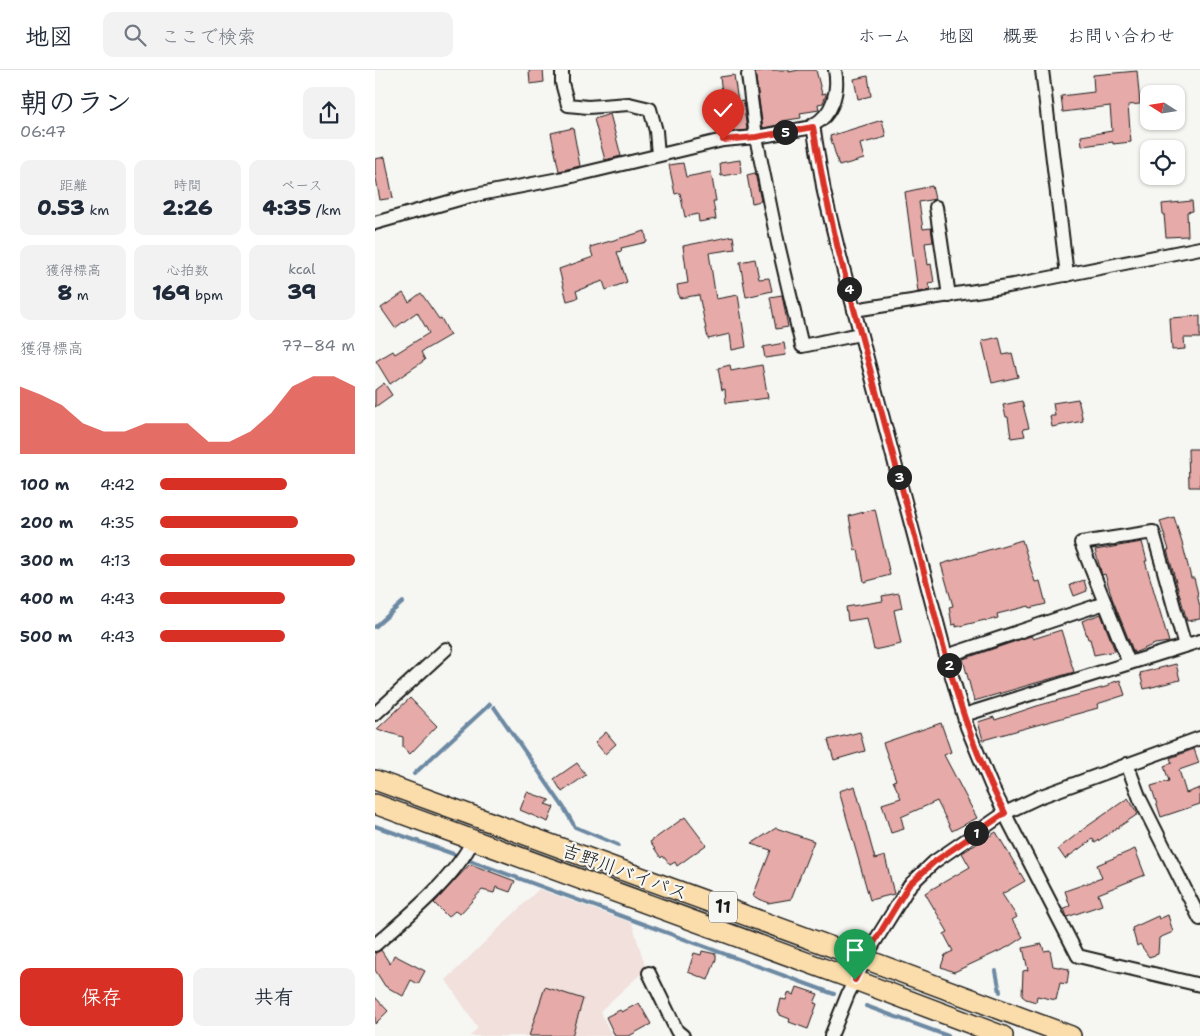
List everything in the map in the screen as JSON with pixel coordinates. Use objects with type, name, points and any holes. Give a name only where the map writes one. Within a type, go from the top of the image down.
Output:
[{"type":"highway","name":"吉野川バイパス","points":[[375,780],[865,958],[1071,1036]]},
{"type":"highway","name":"吉野川バイパス","points":[[375,804],[467,852],[855,980],[1003,1036]]},
{"type":"street","points":[[562,70],[562,83],[568,105],[588,107],[629,104],[650,109],[656,131],[658,155]]},
{"type":"street","points":[[375,223],[470,196],[564,178],[723,140],[756,137],[813,127],[828,113],[835,98],[837,80],[835,70]]},
{"type":"street","points":[[1042,70],[1067,275]]},
{"type":"street","points":[[748,75],[756,137],[777,244],[802,346],[860,334]]},
{"type":"street","points":[[813,127],[825,192],[860,334],[946,656],[967,727],[991,785],[1078,956],[1200,986]]},
{"type":"street","points":[[936,207],[949,296]]},
{"type":"street","points":[[854,310],[949,296],[1067,275],[1200,248]]},
{"type":"street","points":[[1129,663],[1081,543],[1153,532],[1185,646]]},
{"type":"street","points":[[946,656],[1105,603]]},
{"type":"street","points":[[964,715],[1200,641]]},
{"type":"street","points":[[375,714],[446,649]]},
{"type":"street","points":[[831,1036],[865,958],[909,885],[934,862],[1005,813],[1039,797],[1200,738]]},
{"type":"street","points":[[1127,764],[1140,799],[1200,919]]},
{"type":"street","points":[[375,944],[415,910],[467,852]]},
{"type":"street","points":[[649,974],[677,1031],[683,1036]]},
{"type":"shaded area","points":[[539,889],[632,923],[646,969],[600,1011],[612,1036],[470,1036],[478,1028],[446,980]]},
{"type":"building","points":[[529,70],[543,70],[544,82],[530,84]]},
{"type":"building","points":[[789,70],[789,72],[816,70],[822,94],[826,93],[823,103],[818,104],[819,110],[800,113],[801,118],[781,121],[782,124],[763,128],[755,72]]},
{"type":"building","points":[[1137,71],[1140,104],[1128,105],[1131,142],[1082,146],[1081,136],[1112,131],[1110,106],[1063,112],[1061,96],[1094,92],[1093,75]]},
{"type":"building","points":[[734,75],[738,102],[743,101],[747,130],[727,132],[720,77]]},
{"type":"building","points":[[868,76],[871,96],[858,99],[854,79]]},
{"type":"building","points":[[610,114],[621,156],[605,160],[594,119]]},
{"type":"building","points":[[882,120],[886,137],[860,144],[864,159],[839,166],[830,136]]},
{"type":"building","points":[[573,128],[580,166],[559,171],[551,133]]},
{"type":"building","points":[[385,157],[393,198],[380,200],[375,173],[375,159]]},
{"type":"building","points":[[740,160],[741,173],[721,176],[720,163]]},
{"type":"building","points":[[683,163],[686,177],[711,172],[716,201],[713,201],[716,219],[699,222],[698,214],[685,217],[680,193],[675,194],[669,165]]},
{"type":"building","points":[[755,173],[761,201],[752,203],[747,175]]},
{"type":"building","points":[[932,186],[935,199],[919,202],[923,229],[931,228],[933,242],[925,243],[928,265],[931,264],[934,282],[928,283],[930,290],[918,292],[905,192]]},
{"type":"building","points":[[1192,201],[1193,211],[1187,212],[1188,236],[1166,237],[1162,204]]},
{"type":"building","points":[[645,231],[647,242],[621,248],[622,251],[617,252],[627,282],[606,290],[603,281],[576,291],[578,298],[567,301],[559,269],[593,257],[590,247]]},
{"type":"building","points":[[733,236],[735,249],[709,253],[716,299],[738,295],[746,347],[732,350],[730,334],[708,339],[699,295],[679,298],[677,285],[688,283],[683,246]]},
{"type":"building","points":[[755,259],[759,279],[769,278],[772,291],[746,297],[740,262]]},
{"type":"building","points":[[403,293],[409,302],[421,293],[439,319],[441,318],[450,335],[421,352],[425,360],[390,384],[376,361],[393,351],[395,354],[429,333],[417,312],[395,328],[381,308]]},
{"type":"building","points":[[782,295],[788,327],[776,329],[770,297]]},
{"type":"building","points":[[1200,316],[1200,338],[1184,338],[1185,349],[1172,350],[1170,318]]},
{"type":"building","points":[[999,337],[1003,355],[1012,353],[1018,377],[992,383],[982,341]]},
{"type":"building","points":[[784,343],[786,355],[765,358],[763,347]]},
{"type":"building","points":[[730,365],[731,371],[762,365],[768,398],[726,403],[725,389],[722,390],[718,368]]},
{"type":"building","points":[[384,383],[392,395],[375,407],[375,390]]},
{"type":"building","points":[[1078,399],[1083,421],[1052,427],[1050,416],[1055,416],[1053,403]]},
{"type":"building","points":[[1022,401],[1029,428],[1023,429],[1025,436],[1011,438],[1008,417],[1006,417],[1003,405]]},
{"type":"building","points":[[1188,449],[1200,449],[1200,487],[1189,487]]},
{"type":"building","points":[[875,509],[890,575],[864,582],[858,550],[855,551],[849,516]]},
{"type":"building","points":[[1174,517],[1191,578],[1194,578],[1200,607],[1200,619],[1187,621],[1167,550],[1169,550],[1160,521]]},
{"type":"building","points":[[1022,540],[1035,582],[1040,581],[1046,604],[997,614],[998,618],[986,621],[956,627],[956,624],[952,625],[949,607],[953,606],[941,564]]},
{"type":"building","points":[[1142,542],[1147,561],[1145,561],[1169,642],[1155,644],[1134,653],[1112,598],[1105,574],[1102,575],[1095,550]]},
{"type":"building","points":[[1084,580],[1087,591],[1074,596],[1070,585]]},
{"type":"building","points":[[899,593],[902,608],[894,610],[901,644],[874,650],[867,618],[848,621],[846,607],[883,601],[882,596]]},
{"type":"building","points":[[1101,614],[1115,651],[1094,655],[1090,639],[1088,639],[1082,621]]},
{"type":"building","points":[[1061,630],[1074,672],[974,701],[963,659],[1031,636],[1033,639]]},
{"type":"building","points":[[1176,664],[1180,680],[1144,689],[1140,673]]},
{"type":"building","points":[[1120,680],[1125,695],[1097,704],[1098,708],[983,740],[978,722],[994,717],[995,720],[1109,686],[1108,684]]},
{"type":"building","points":[[410,698],[437,726],[410,754],[403,748],[403,737],[377,729]]},
{"type":"building","points":[[941,723],[951,752],[944,755],[977,818],[952,831],[937,801],[901,817],[904,829],[891,833],[882,804],[901,798],[893,781],[896,780],[883,743]]},
{"type":"building","points":[[606,732],[616,744],[605,754],[595,742]]},
{"type":"building","points":[[860,732],[865,751],[834,760],[828,740]]},
{"type":"building","points":[[1194,749],[1199,763],[1179,770],[1186,793],[1200,788],[1200,804],[1161,817],[1151,786],[1169,781],[1164,766],[1172,763],[1170,758]]},
{"type":"building","points":[[577,763],[586,775],[562,792],[554,779]]},
{"type":"building","points":[[855,786],[875,859],[885,856],[894,894],[870,900],[839,791]]},
{"type":"building","points":[[527,792],[550,800],[545,804],[554,807],[548,822],[520,810]]},
{"type":"building","points":[[1128,798],[1138,814],[1095,843],[1093,839],[1065,859],[1058,849]]},
{"type":"building","points":[[685,817],[706,845],[677,866],[675,862],[670,865],[663,856],[661,858],[650,842]]},
{"type":"building","points":[[776,828],[814,841],[791,899],[768,903],[753,896],[771,850],[751,844]]},
{"type":"building","points":[[996,832],[1025,881],[1002,894],[1017,917],[1012,920],[1023,937],[1008,947],[954,972],[941,967],[945,955],[953,951],[944,934],[948,932],[925,893],[970,867],[962,853]]},
{"type":"building","points":[[1135,849],[1145,875],[1098,894],[1102,905],[1067,917],[1064,908],[1070,906],[1065,891],[1102,878],[1097,865]]},
{"type":"building","points":[[470,864],[515,881],[510,892],[496,887],[494,893],[482,890],[460,914],[455,911],[448,917],[434,903]]},
{"type":"building","points":[[1168,915],[1173,932],[1159,938],[1158,954],[1149,957],[1140,944],[1137,946],[1132,928],[1158,916],[1159,919]]},
{"type":"building","points":[[1042,944],[1044,951],[1050,950],[1053,966],[1069,969],[1067,984],[1060,983],[1056,1000],[1037,996],[1036,1002],[1022,996],[1023,971],[1028,970],[1023,948]]},
{"type":"building","points":[[381,950],[390,964],[394,955],[425,971],[418,984],[411,980],[403,996],[385,986],[375,970],[375,953]]},
{"type":"building","points":[[702,951],[716,954],[708,980],[688,972],[694,953],[701,955]]},
{"type":"building","points":[[545,987],[583,999],[572,1036],[529,1036]]},
{"type":"building","points":[[797,987],[818,994],[814,1003],[817,1004],[808,1029],[789,1022],[790,1019],[780,1015],[778,1012],[781,999],[786,1000],[788,993],[794,995]]},
{"type":"building","points":[[375,997],[388,1011],[375,1024]]},
{"type":"building","points":[[639,1003],[651,1024],[629,1036],[615,1036],[606,1017],[620,1010],[622,1012]]},
{"type":"waterway","points":[[375,627],[403,602]]},
{"type":"waterway","points":[[414,774],[490,704]]},
{"type":"waterway","points":[[494,707],[564,808],[575,827],[618,845]]},
{"type":"waterway","points":[[375,826],[459,856]]},
{"type":"waterway","points":[[466,859],[834,994]]},
{"type":"waterway","points":[[996,971],[1000,992]]},
{"type":"waterway","points":[[866,1006],[948,1036]]},
{"type":"route","points":[[723,140],[756,137],[813,127],[838,249],[946,656],[967,727],[1005,813],[934,862],[909,885],[872,946],[855,980]]}]
